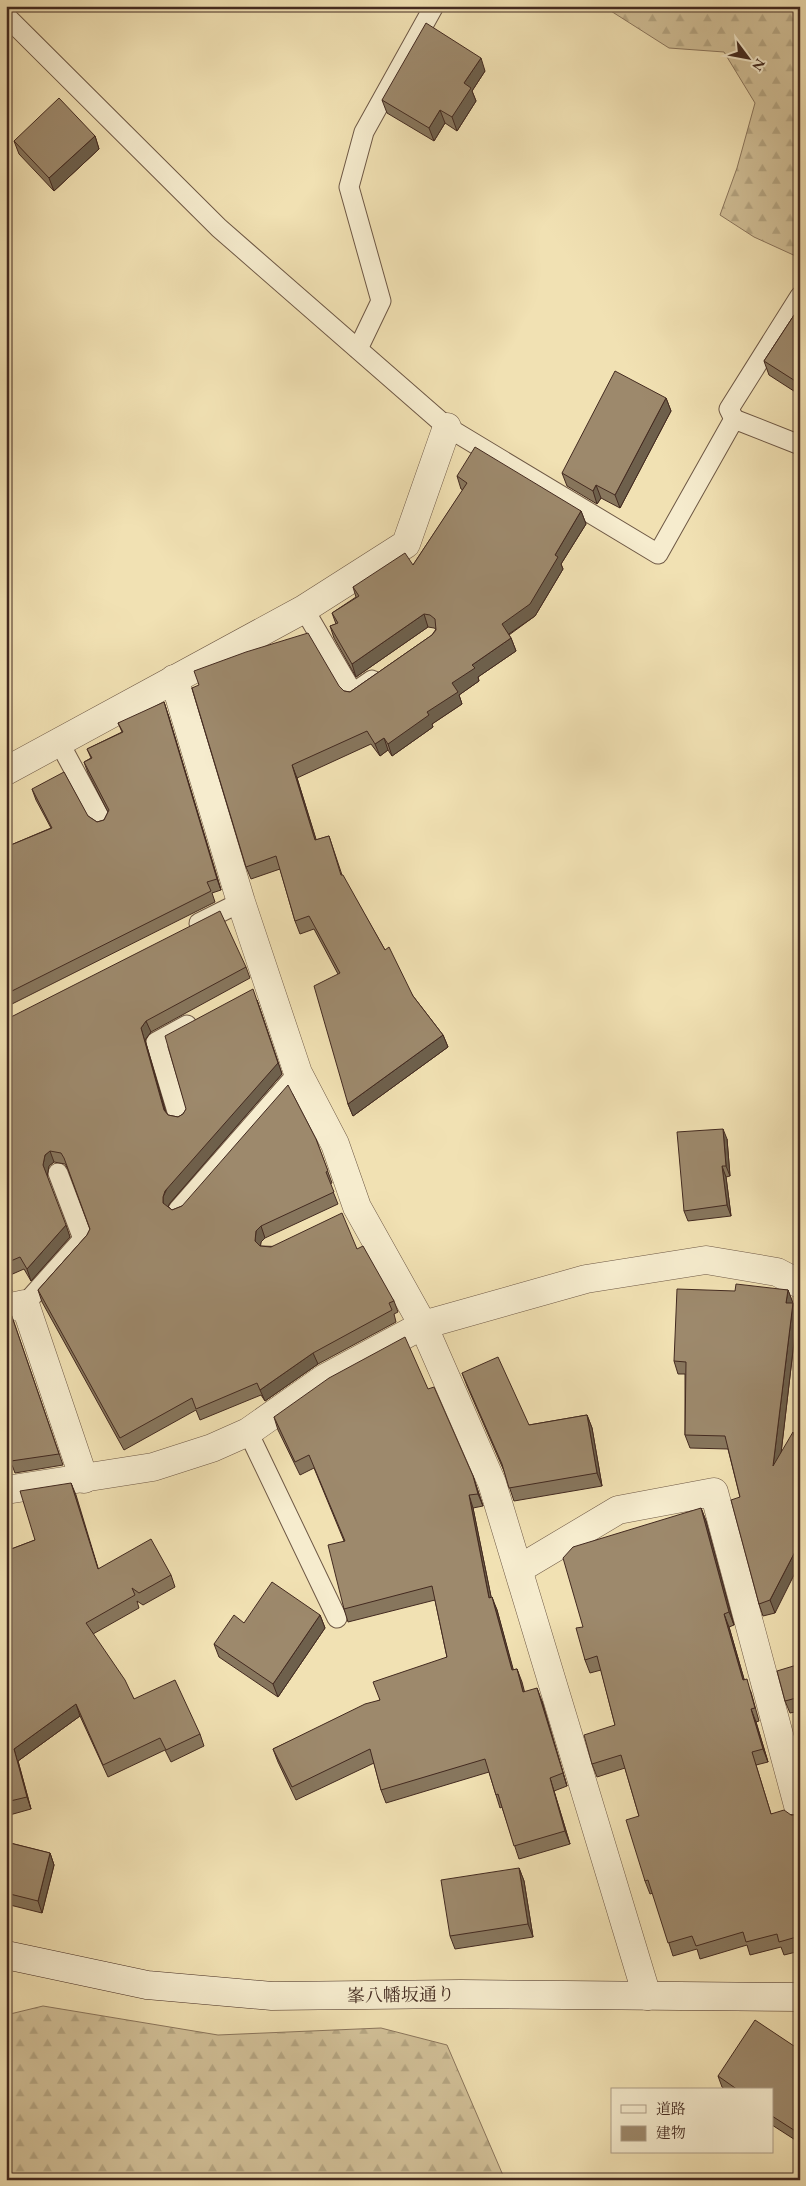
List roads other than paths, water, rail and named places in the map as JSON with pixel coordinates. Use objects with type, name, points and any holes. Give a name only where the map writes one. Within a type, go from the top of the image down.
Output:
[{"type":"street","points":[[6,771],[304,609],[406,544],[447,427]]},
{"type":"street","points":[[174,679],[241,902],[259,986],[298,1073],[335,1144],[348,1211],[423,1325],[492,1483],[647,1996]]},
{"type":"street","points":[[6,1490],[153,1467],[212,1448],[248,1432],[325,1378],[423,1325],[586,1280],[706,1260],[777,1272],[800,1284]]},
{"type":"street","points":[[16,1306],[84,1479]]},
{"type":"street","points":[[519,1569],[618,1510],[714,1492],[800,1813]]},
{"type":"street","name":"峯八幡坂通り","points":[[6,1955],[147,1985],[272,1996],[460,1994],[800,1997]]},
{"type":"lane","points":[[358,349],[381,301],[349,187],[364,132],[434,6]]},
{"type":"lane","points":[[6,16],[219,228],[447,427],[658,554],[734,419]]},
{"type":"lane","points":[[800,296],[729,409],[734,419],[800,445]]},
{"type":"lane","points":[[304,609],[353,693],[384,671]]},
{"type":"lane","points":[[59,742],[102,822]]},
{"type":"lane","points":[[179,933],[241,902]]},
{"type":"lane","points":[[179,1118],[156,1042],[199,1019]]},
{"type":"lane","points":[[178,1210],[298,1073]]},
{"type":"lane","points":[[16,1306],[84,1239],[58,1173]]},
{"type":"lane","points":[[248,1432],[337,1618]]}]
